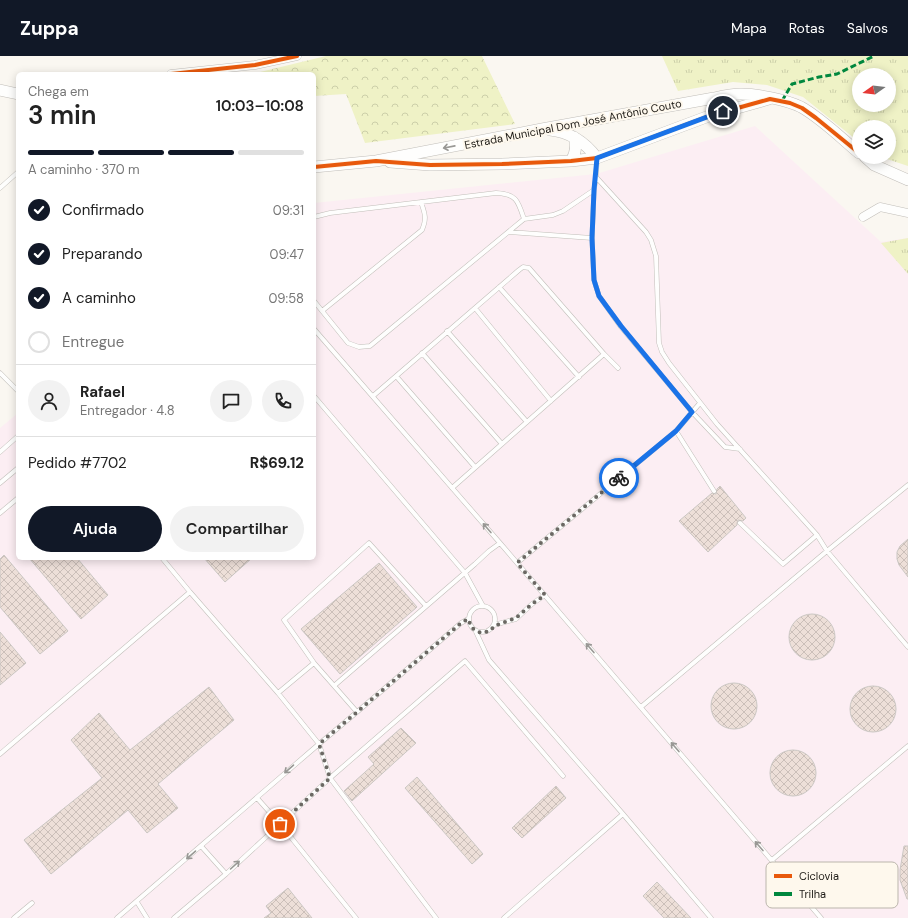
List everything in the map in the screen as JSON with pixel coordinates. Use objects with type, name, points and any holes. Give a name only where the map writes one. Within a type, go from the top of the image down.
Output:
[{"type":"main road","points":[[0,90],[16,94]]},
{"type":"main road","name":"Estrada Municipal Dom José Antônio Couto","points":[[316,167],[376,161],[542,129],[741,94],[754,95],[790,103],[802,108],[852,146]]},
{"type":"main road","name":"Estrada Municipal Dom José Antônio Couto","points":[[376,161],[430,165],[502,164],[571,161],[597,158],[709,116],[770,99]]},
{"type":"main road","points":[[542,129],[559,131],[574,137],[583,142],[597,158]]},
{"type":"main road","points":[[571,161],[575,154],[576,148],[574,137]]},
{"type":"main road","points":[[873,164],[908,180]]},
{"type":"street","points":[[190,72],[255,65],[297,56]]},
{"type":"street","points":[[863,217],[880,207],[908,213]]},
{"type":"lane","points":[[597,158],[592,238],[594,280],[599,296],[621,326],[692,412],[725,447],[740,449]]},
{"type":"lane","points":[[0,188],[16,174]]},
{"type":"lane","points":[[596,177],[646,232],[651,240],[656,256],[659,343],[662,352],[669,363],[700,403],[817,535],[827,551],[908,647]]},
{"type":"lane","points":[[316,304],[348,343],[359,347],[370,346],[524,220],[553,215],[563,211],[594,190]]},
{"type":"lane","points":[[316,217],[330,213],[506,193],[518,201],[524,220]]},
{"type":"lane","points":[[322,311],[422,230],[426,222],[426,215],[421,202]]},
{"type":"lane","points":[[509,232],[592,238]]},
{"type":"lane","points":[[373,396],[523,267],[529,268],[618,368]]},
{"type":"lane","points":[[499,287],[579,376]]},
{"type":"lane","points":[[474,308],[552,400]]},
{"type":"lane","points":[[316,331],[772,860],[908,746]]},
{"type":"lane","points":[[447,331],[527,422]]},
{"type":"lane","points":[[422,353],[502,444]]},
{"type":"lane","points":[[452,488],[604,354]]},
{"type":"lane","points":[[0,373],[16,389]]},
{"type":"lane","points":[[396,376],[475,468]]},
{"type":"lane","points":[[316,398],[465,573],[483,606]]},
{"type":"lane","points":[[517,563],[676,431],[700,403]]},
{"type":"lane","points":[[676,431],[714,491]]},
{"type":"lane","points":[[0,452],[16,438]]},
{"type":"lane","points":[[0,484],[16,470]]},
{"type":"lane","points":[[641,707],[908,485]]},
{"type":"lane","points":[[0,513],[16,500]]},
{"type":"lane","points":[[740,523],[783,564],[817,535]]},
{"type":"lane","points":[[357,712],[335,685],[314,663],[284,620],[369,543],[426,606]]},
{"type":"lane","points":[[335,685],[500,543]]},
{"type":"lane","points":[[164,560],[278,693],[319,744],[330,778],[436,918]]},
{"type":"lane","points":[[0,754],[190,592]]},
{"type":"lane","points":[[494,626],[516,618],[545,595]]},
{"type":"lane","points":[[117,918],[461,623],[468,619],[473,609],[483,606],[488,607],[492,610],[496,620],[494,626],[491,630],[486,632],[476,632]]},
{"type":"lane","points":[[468,619],[489,660],[711,918]]},
{"type":"lane","points":[[174,918],[226,874],[330,778],[465,661],[563,776]]},
{"type":"lane","points":[[278,693],[314,663]]},
{"type":"lane","points":[[257,798],[356,918]]},
{"type":"lane","points":[[504,918],[623,814]]},
{"type":"lane","points":[[201,846],[226,874]]},
{"type":"lane","points":[[137,902],[147,918]]},
{"type":"lane","points":[[14,918],[32,903]]},
{"type":"lane","points":[[813,908],[821,918]]},
{"type":"shaded area","points":[[755,126],[881,242],[908,238],[908,918],[0,918],[0,428],[16,415],[16,560],[316,560],[316,203],[596,174]]},
{"type":"green space","points":[[326,56],[482,56],[515,124],[365,143],[346,94],[316,96],[316,72],[260,72]]},
{"type":"green space","points":[[662,56],[908,56],[908,166],[896,162],[896,120],[852,120],[852,136],[803,97],[767,85],[733,82],[678,91]]},
{"type":"green space","points":[[908,238],[908,274],[881,243]]},
{"type":"building","points":[[720,486],[746,518],[743,521],[738,520],[737,525],[708,552],[679,521],[712,493],[716,494],[717,489]]},
{"type":"building","points":[[908,539],[908,577],[899,565],[897,552],[900,546]]},
{"type":"building","points":[[4,555],[68,631],[40,654],[0,607],[0,559]]},
{"type":"building","points":[[31,560],[79,560],[108,595],[81,619]]},
{"type":"building","points":[[206,560],[250,560],[225,582]]},
{"type":"building","points":[[379,563],[417,607],[340,674],[301,629]]},
{"type":"building","points":[[808,614],[816,614],[825,618],[831,624],[835,637],[831,650],[825,656],[816,660],[808,660],[799,656],[793,650],[789,641],[789,633],[793,624],[799,618]]},
{"type":"building","points":[[0,632],[26,663],[0,685]]},
{"type":"building","points":[[730,683],[738,683],[747,687],[753,693],[757,706],[753,719],[747,725],[738,729],[730,729],[721,725],[715,719],[711,710],[711,702],[715,693],[721,687]]},
{"type":"building","points":[[869,686],[877,686],[886,690],[892,696],[896,709],[892,722],[886,728],[877,732],[869,732],[860,728],[854,722],[850,713],[850,705],[854,696],[860,690]]},
{"type":"building","points":[[209,687],[234,720],[158,784],[178,808],[147,833],[128,810],[51,874],[24,840],[102,778],[71,740],[99,713],[130,750]]},
{"type":"building","points":[[401,728],[416,743],[352,801],[344,791],[374,764],[368,757]]},
{"type":"building","points":[[789,750],[797,750],[806,754],[812,760],[816,773],[812,786],[806,792],[797,796],[789,796],[780,792],[774,786],[770,777],[770,769],[774,760],[780,754]]},
{"type":"building","points":[[417,777],[483,854],[472,864],[405,788]]},
{"type":"building","points":[[556,786],[566,798],[522,838],[512,828]]},
{"type":"building","points":[[904,846],[908,846],[908,899],[900,880]]},
{"type":"building","points":[[657,882],[691,918],[664,918],[643,896]]},
{"type":"building","points":[[288,888],[312,918],[264,918],[271,913],[266,906]]},
{"type":"marked path","points":[[782,101],[792,84],[837,74],[874,56]]},
{"type":"cycle path","points":[[190,72],[255,65],[297,56]]},
{"type":"cycle path","points":[[316,167],[376,161],[430,165],[502,164],[571,161],[597,158],[709,116],[770,99],[790,103],[802,108],[852,147]]},
{"type":"way so far","points":[[280,824],[330,778],[319,744],[461,623],[468,619],[469,624],[476,632],[486,632],[491,630],[494,626],[516,618],[545,595],[517,563],[619,478]]},
{"type":"route","points":[[619,478],[676,431],[692,412],[621,326],[599,296],[594,280],[592,238],[597,158],[723,111]]}]
